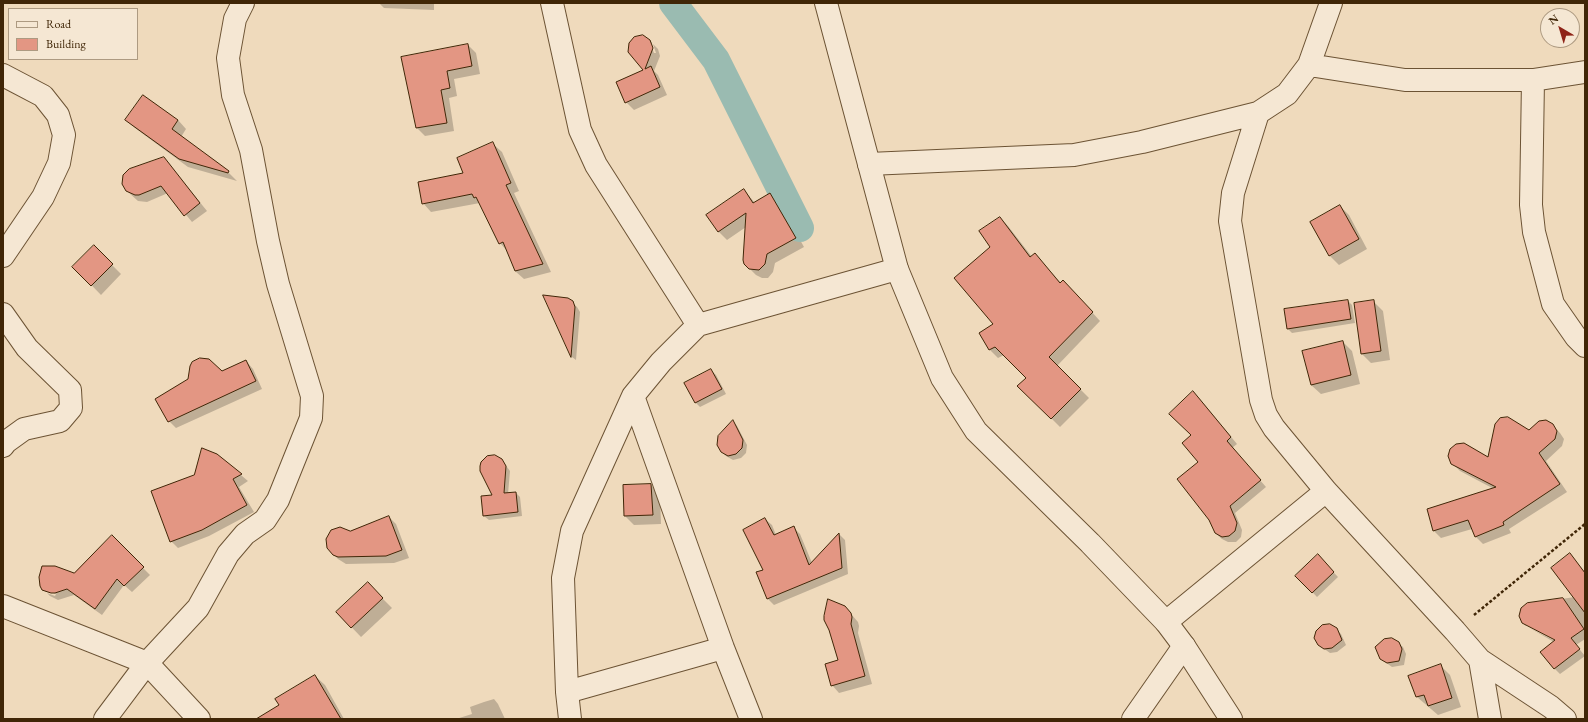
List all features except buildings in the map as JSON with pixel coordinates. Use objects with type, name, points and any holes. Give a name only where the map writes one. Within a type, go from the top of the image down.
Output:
[{"type":"street","points":[[105,719],[147,663],[198,608],[228,554],[245,534],[265,520],[278,500],[311,418],[312,396],[278,284],[268,242],[251,150],[233,95],[228,58],[235,19],[243,3]]},
{"type":"street","points":[[552,3],[580,130],[596,165],[698,326]]},
{"type":"street","points":[[826,3],[897,269],[942,378],[976,431],[1090,543],[1166,622],[1184,646],[1231,719]]},
{"type":"street","points":[[869,164],[1074,155],[1142,142],[1258,113],[1286,94],[1310,65],[1331,3]]},
{"type":"street","points":[[1310,65],[1405,80],[1534,80],[1585,72]]},
{"type":"street","points":[[3,75],[43,96],[58,115],[64,135],[59,163],[43,198],[3,256]]},
{"type":"street","points":[[1534,80],[1531,205],[1534,232],[1553,304],[1576,337],[1585,346]]},
{"type":"street","points":[[1258,113],[1233,193],[1230,221],[1260,392],[1266,415],[1274,428],[1326,491],[1480,660],[1546,703],[1565,719]]},
{"type":"street","points":[[570,719],[567,692],[563,578],[572,531],[633,396],[661,362],[698,326],[897,269]]},
{"type":"street","points":[[3,314],[27,348],[70,390],[71,408],[60,421],[24,429],[6,442],[3,446]]},
{"type":"street","points":[[633,396],[751,719]]},
{"type":"street","points":[[1166,622],[1326,491]]},
{"type":"street","points":[[3,606],[147,663],[199,719]]},
{"type":"street","points":[[1133,719],[1184,646]]},
{"type":"street","points":[[567,692],[724,648]]},
{"type":"street","points":[[1480,660],[1490,719]]},
{"type":"path","points":[[1455,631],[1585,524]]},
{"type":"waterway","points":[[673,3],[716,60],[800,228]]}]
